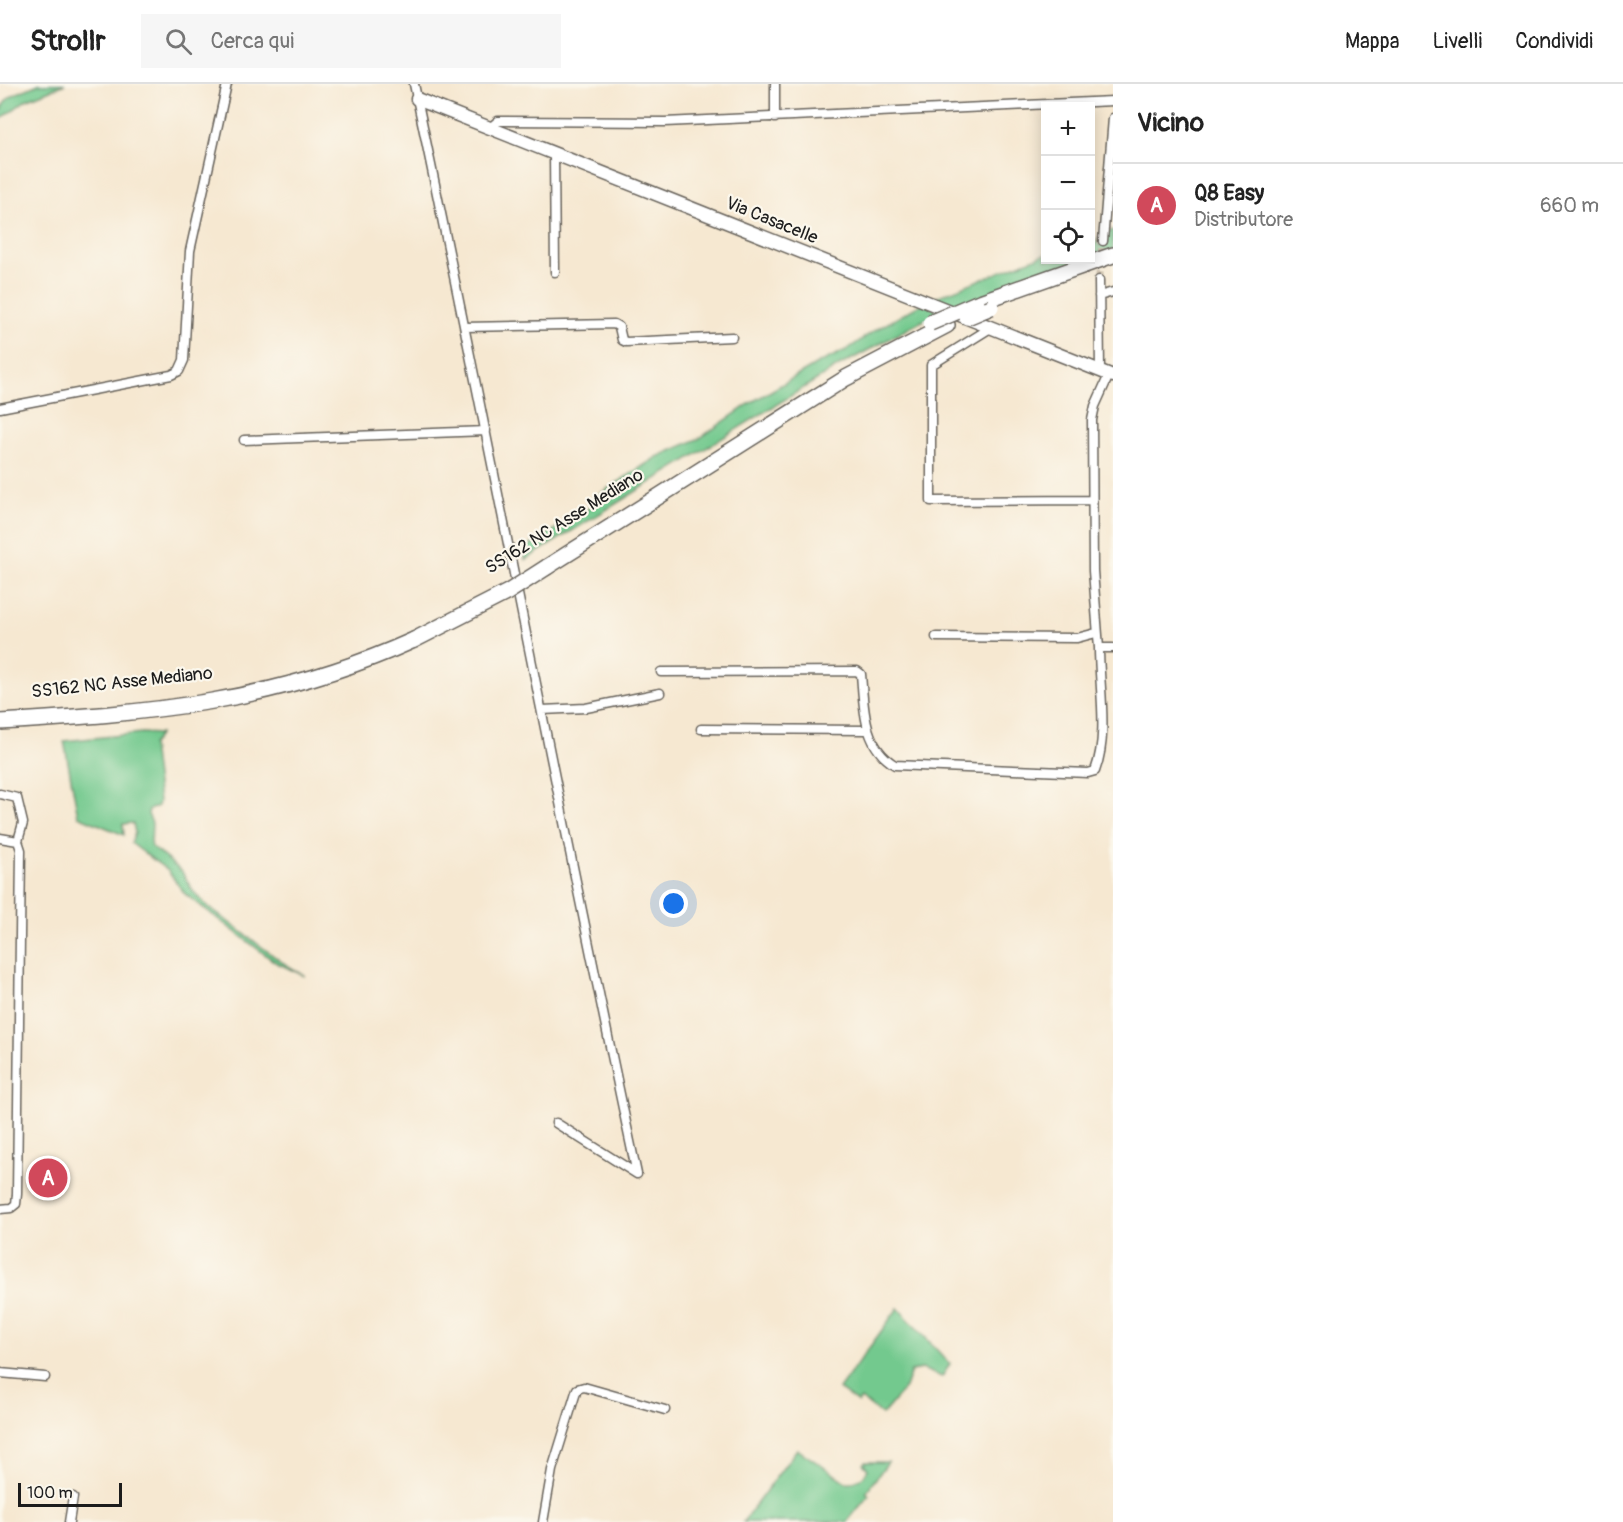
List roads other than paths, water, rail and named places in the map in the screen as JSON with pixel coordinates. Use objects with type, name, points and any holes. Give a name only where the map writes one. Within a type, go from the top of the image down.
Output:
[{"type":"highway","name":"SS162 NC Asse Mediano","points":[[0,722],[182,699],[294,680],[412,636],[471,601],[545,563],[846,378],[984,305],[1113,255]]},
{"type":"highway","name":"SS162 NC Asse Mediano","points":[[545,563],[826,380],[930,323],[1113,264]]},
{"type":"highway","name":"SS162 NC Asse Mediano","points":[[0,713],[63,714]]},
{"type":"street","points":[[0,408],[171,375],[179,371],[184,360],[190,251],[227,84]]},
{"type":"street","points":[[414,84],[486,431],[553,776],[637,1174],[556,1123]]},
{"type":"street","points":[[775,84],[775,118]]},
{"type":"street","name":"Via Casacelle","points":[[417,99],[1107,374]]},
{"type":"street","points":[[491,127],[494,123],[504,121],[665,122],[1113,101]]},
{"type":"street","points":[[1103,241],[1113,118]]},
{"type":"street","points":[[554,152],[555,272]]},
{"type":"street","points":[[661,672],[859,672],[867,730],[878,752],[896,765],[1088,773],[1095,771],[1099,761],[1101,718],[1091,500],[1092,420],[1107,374],[1099,280]]},
{"type":"street","points":[[1099,296],[1113,292]]},
{"type":"street","points":[[465,327],[614,324],[619,327],[622,340],[626,342],[732,337]]},
{"type":"street","points":[[992,327],[931,365],[931,501],[1091,500]]},
{"type":"street","points":[[244,440],[486,431]]},
{"type":"street","points":[[936,637],[1077,638],[1096,633]]},
{"type":"street","points":[[1099,648],[1113,648]]},
{"type":"street","points":[[542,710],[586,708],[660,693]]},
{"type":"street","points":[[701,729],[867,730]]},
{"type":"street","points":[[0,794],[17,798],[23,823],[18,841],[21,850],[17,1194],[16,1204],[11,1208],[0,1209]]},
{"type":"street","points":[[0,838],[18,841]]},
{"type":"street","points":[[0,1373],[45,1377]]},
{"type":"street","points":[[543,1522],[552,1470],[578,1389],[584,1387],[665,1410]]},
{"type":"street","points":[[69,1522],[73,1497]]},
{"type":"tunnel","points":[[1099,280],[1103,241]]},
{"type":"place","name":"Q8 Easy","points":[[48,1178]]}]
